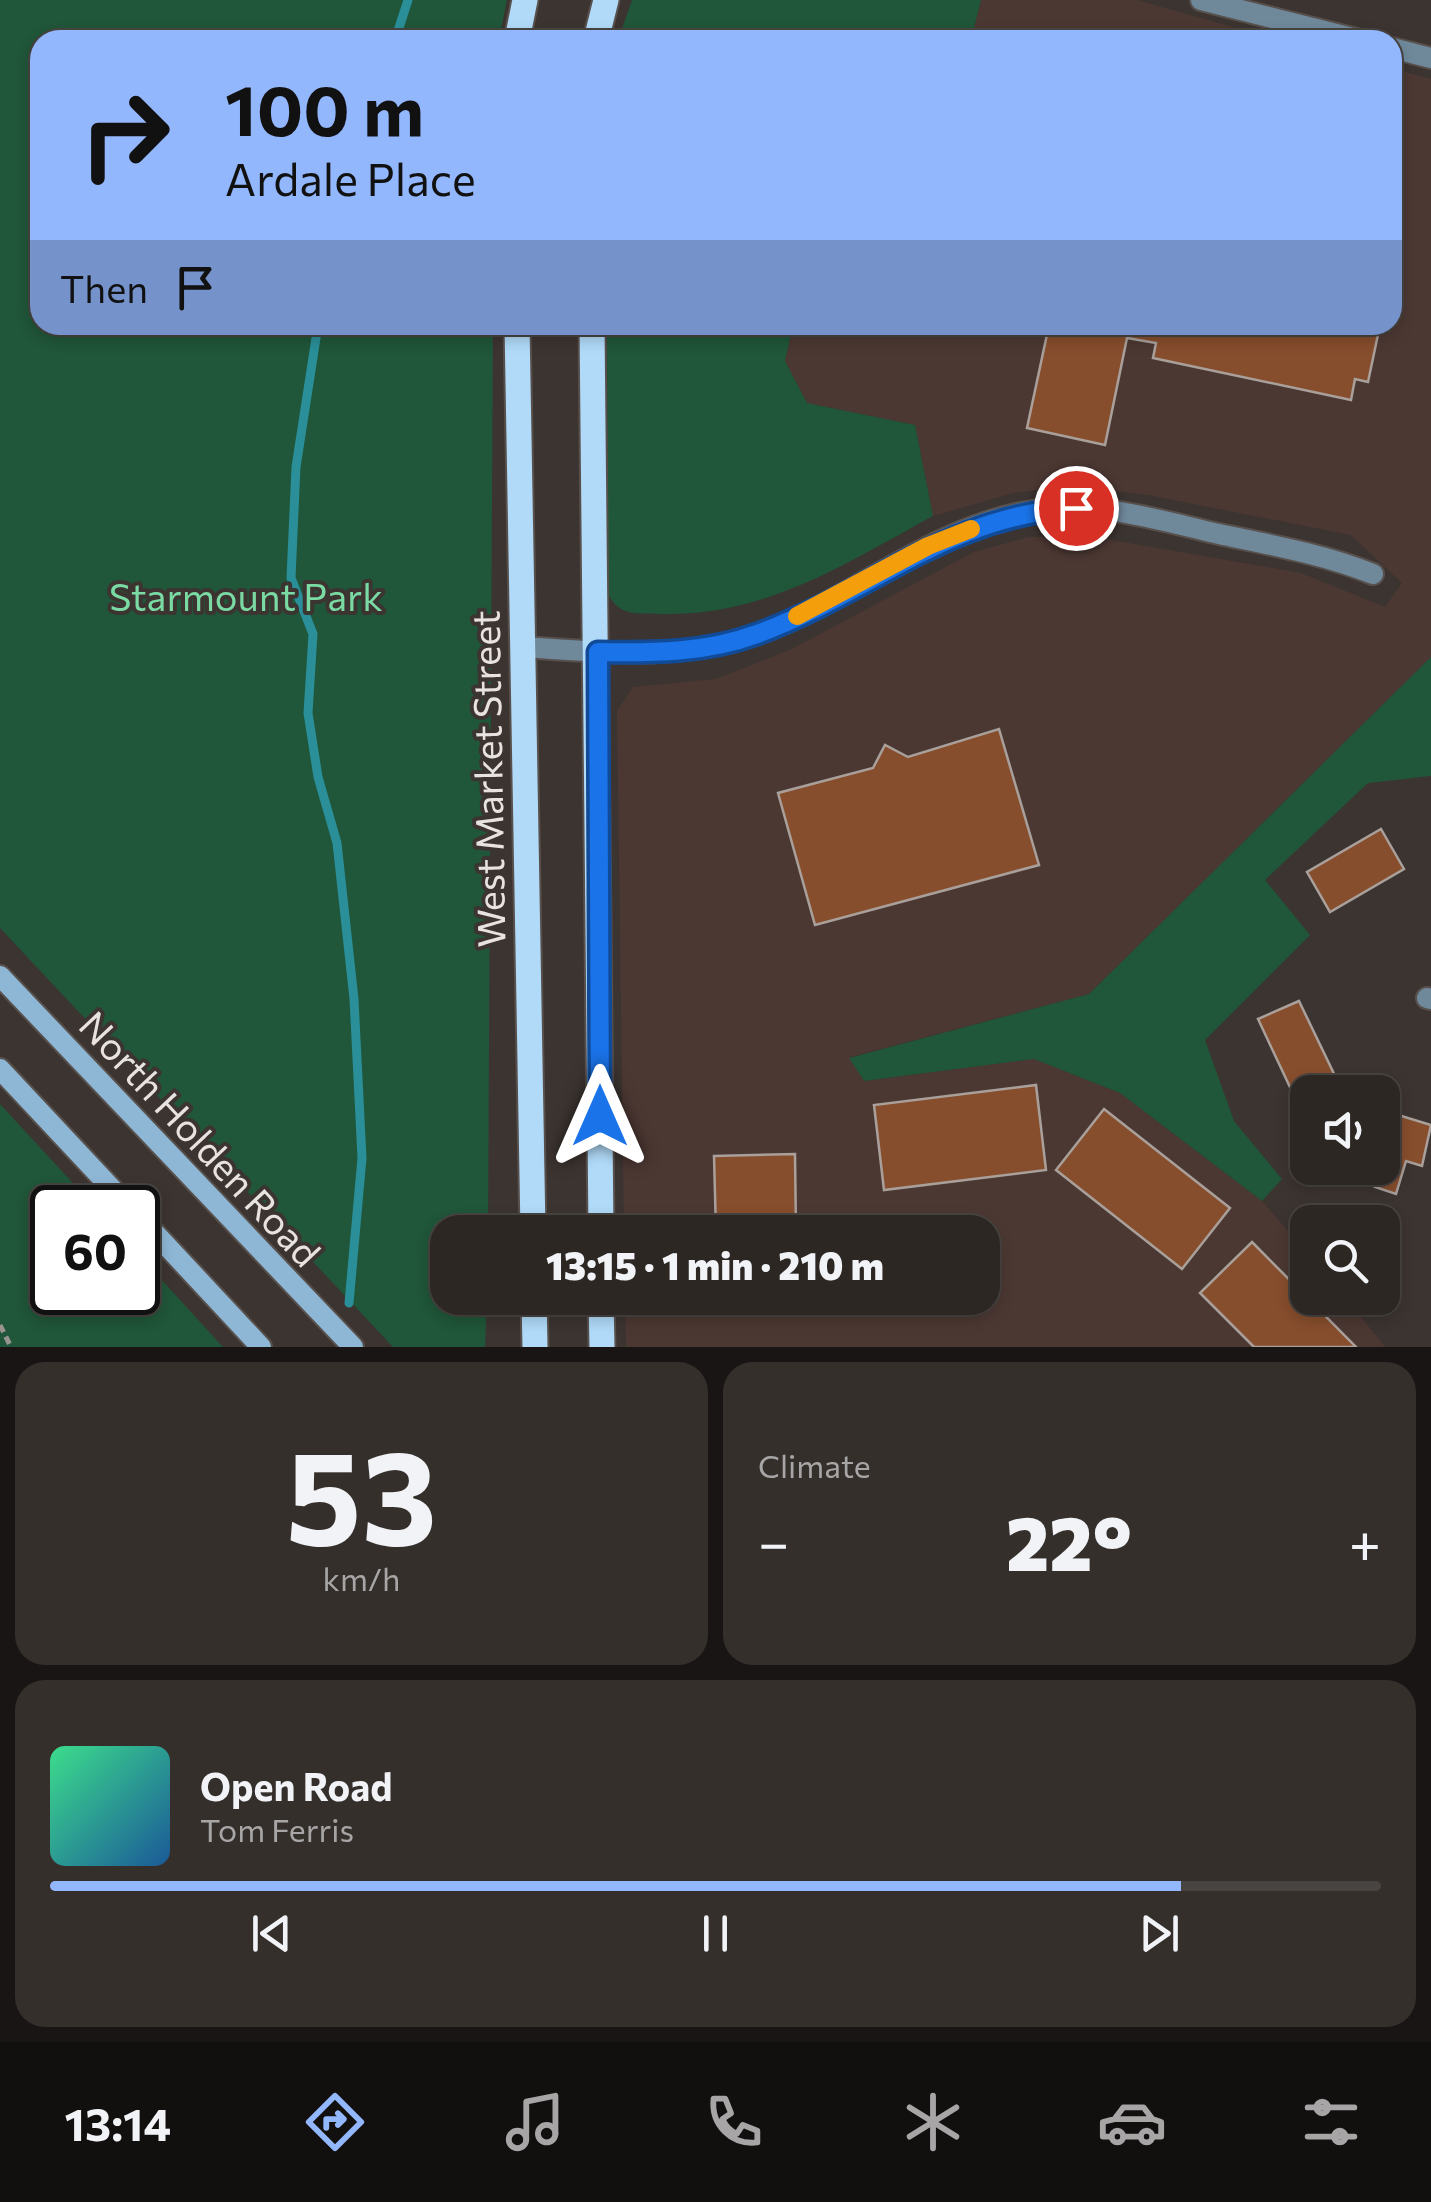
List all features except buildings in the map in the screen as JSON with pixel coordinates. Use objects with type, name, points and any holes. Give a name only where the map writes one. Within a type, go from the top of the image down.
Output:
[{"type":"main road","points":[[520,30],[526,0]]},
{"type":"main road","points":[[598,30],[606,0]]},
{"type":"main road","name":"West Market Street","points":[[517,335],[533,1215]]},
{"type":"main road","points":[[592,335],[601,1215]]},
{"type":"main road","name":"North Holden Road","points":[[0,976],[352,1347]]},
{"type":"main road","points":[[0,1069],[108,1185]]},
{"type":"main road","points":[[160,1239],[261,1347]]},
{"type":"main road","points":[[534,1315],[535,1347]]},
{"type":"main road","points":[[602,1315],[602,1347]]},
{"type":"street","points":[[1201,0],[1320,30]]},
{"type":"street","points":[[1402,51],[1431,58]]},
{"type":"street","points":[[522,647],[598,652],[705,649],[758,634],[838,597],[928,546],[1030,511],[1115,511],[1335,558],[1373,574]]},
{"type":"path","points":[[0,1325],[11,1347]]},
{"type":"shaded area","points":[[981,0],[1137,0],[1243,30],[974,30]]},
{"type":"shaded area","points":[[1402,71],[1431,79],[1431,657],[1089,994],[850,1057],[865,1081],[1034,1059],[1120,1093],[1262,1201],[1290,1233],[1290,1315],[1360,1315],[1385,1347],[626,1347],[625,1315],[1000,1315],[1000,1215],[624,1215],[617,711],[633,687],[716,679],[790,650],[974,552],[1029,537],[1089,536],[1301,573],[1385,607],[1402,583],[1351,535],[1148,495],[1070,486],[1013,493],[933,516],[915,425],[807,403],[785,361],[791,335],[1402,335]]},
{"type":"green space","name":"Starmount Park","points":[[0,0],[507,0],[501,30],[30,30],[30,335],[493,335],[488,1215],[430,1215],[430,1315],[486,1315],[485,1347],[393,1347],[0,928]]},
{"type":"green space","points":[[632,0],[981,0],[974,30],[622,30]]},
{"type":"green space","points":[[607,335],[791,335],[785,361],[807,403],[915,425],[933,516],[835,569],[734,607],[698,613],[644,614],[623,610],[608,593]]},
{"type":"green space","points":[[1431,657],[1431,776],[1368,783],[1265,880],[1310,935],[1205,1040],[1234,1121],[1282,1179],[1262,1201],[1120,1093],[1034,1059],[864,1081],[849,1058],[1089,994]]},
{"type":"green space","points":[[0,1104],[75,1185],[30,1185],[30,1315],[160,1315],[160,1278],[223,1347],[0,1347]]},
{"type":"waterway","points":[[398,30],[408,0]]},
{"type":"waterway","points":[[316,335],[296,467],[291,578],[313,634],[308,713],[318,777],[337,843],[354,999],[362,1158],[349,1303]]},
{"type":"slow traffic","points":[[797,616],[928,546],[971,529]]},
{"type":"route","points":[[600,1116],[598,652],[705,649],[758,634],[838,597],[928,546],[1030,511],[1076,508]]}]
